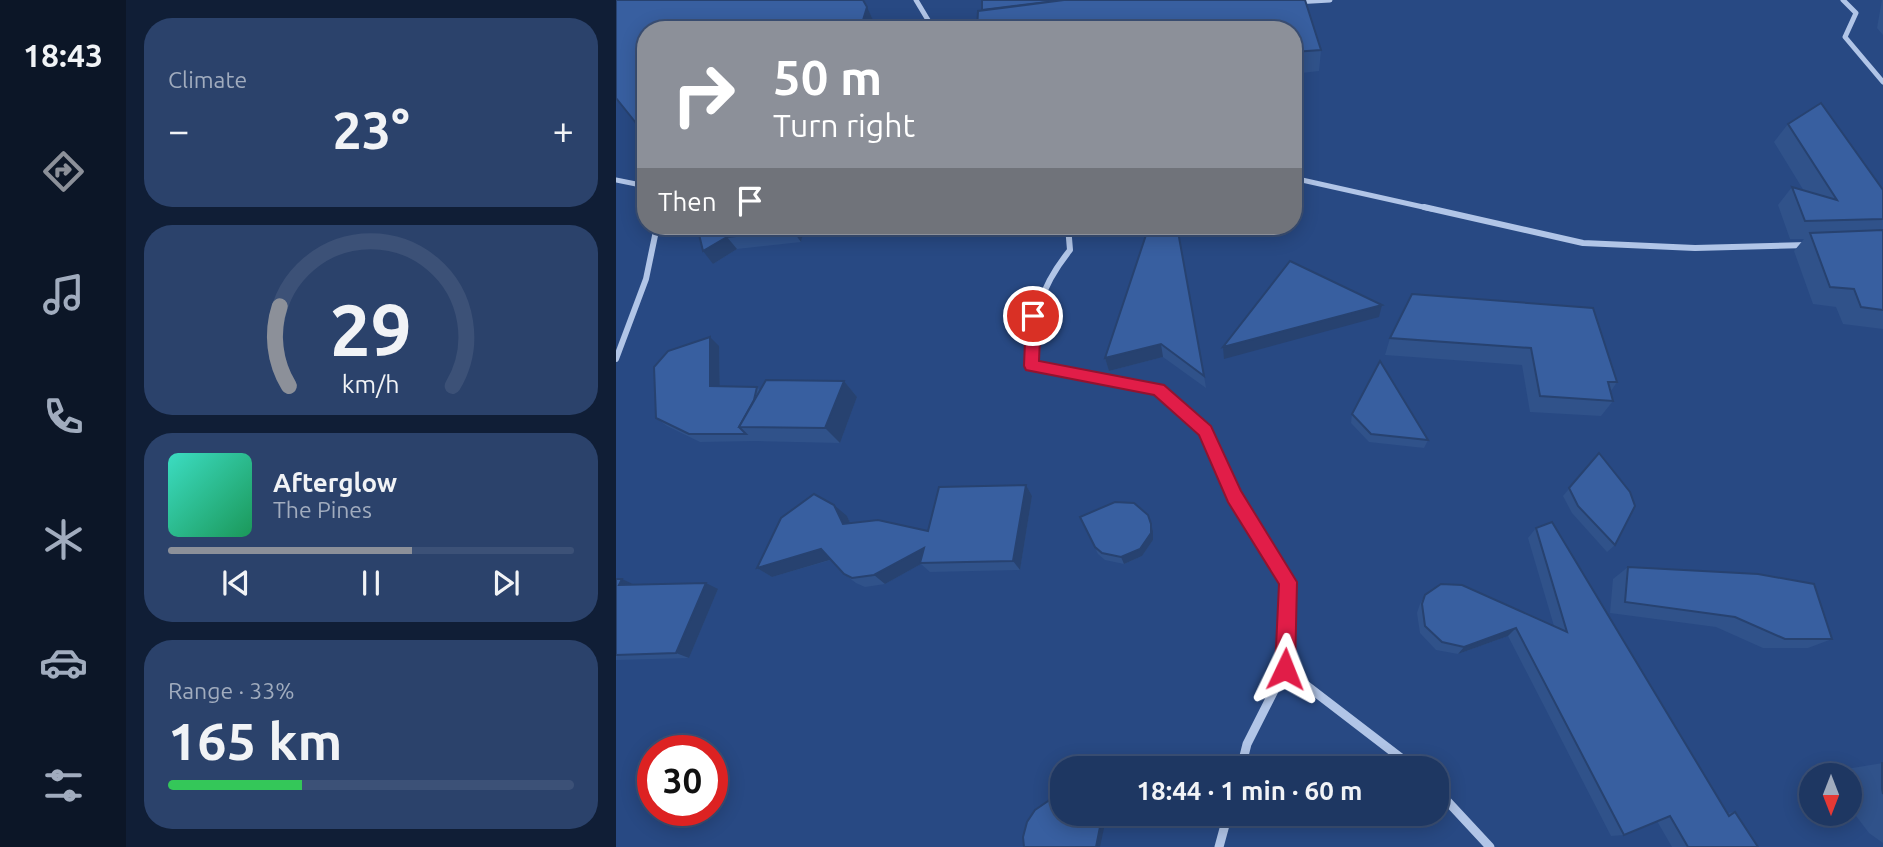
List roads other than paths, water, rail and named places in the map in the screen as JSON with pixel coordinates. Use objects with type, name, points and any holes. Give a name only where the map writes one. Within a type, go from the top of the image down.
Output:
[{"type":"street","points":[[916,0],[929,21]]},
{"type":"street","points":[[1291,2],[1330,0]]},
{"type":"street","points":[[1843,0],[1856,13],[1845,37],[1883,82]]},
{"type":"street","points":[[616,180],[637,184]]},
{"type":"street","points":[[1302,180],[1583,243],[1695,248],[1816,244]]},
{"type":"street","points":[[616,359],[646,279],[655,235]]},
{"type":"street","points":[[1069,235],[1070,250],[1046,278],[1033,316],[1031,366],[1158,390],[1205,431],[1234,496],[1288,582],[1285,669],[1247,744],[1244,756]]},
{"type":"street","points":[[1285,669],[1398,756]]},
{"type":"street","points":[[1449,803],[1490,847]]},
{"type":"street","points":[[1219,847],[1225,826]]}]
